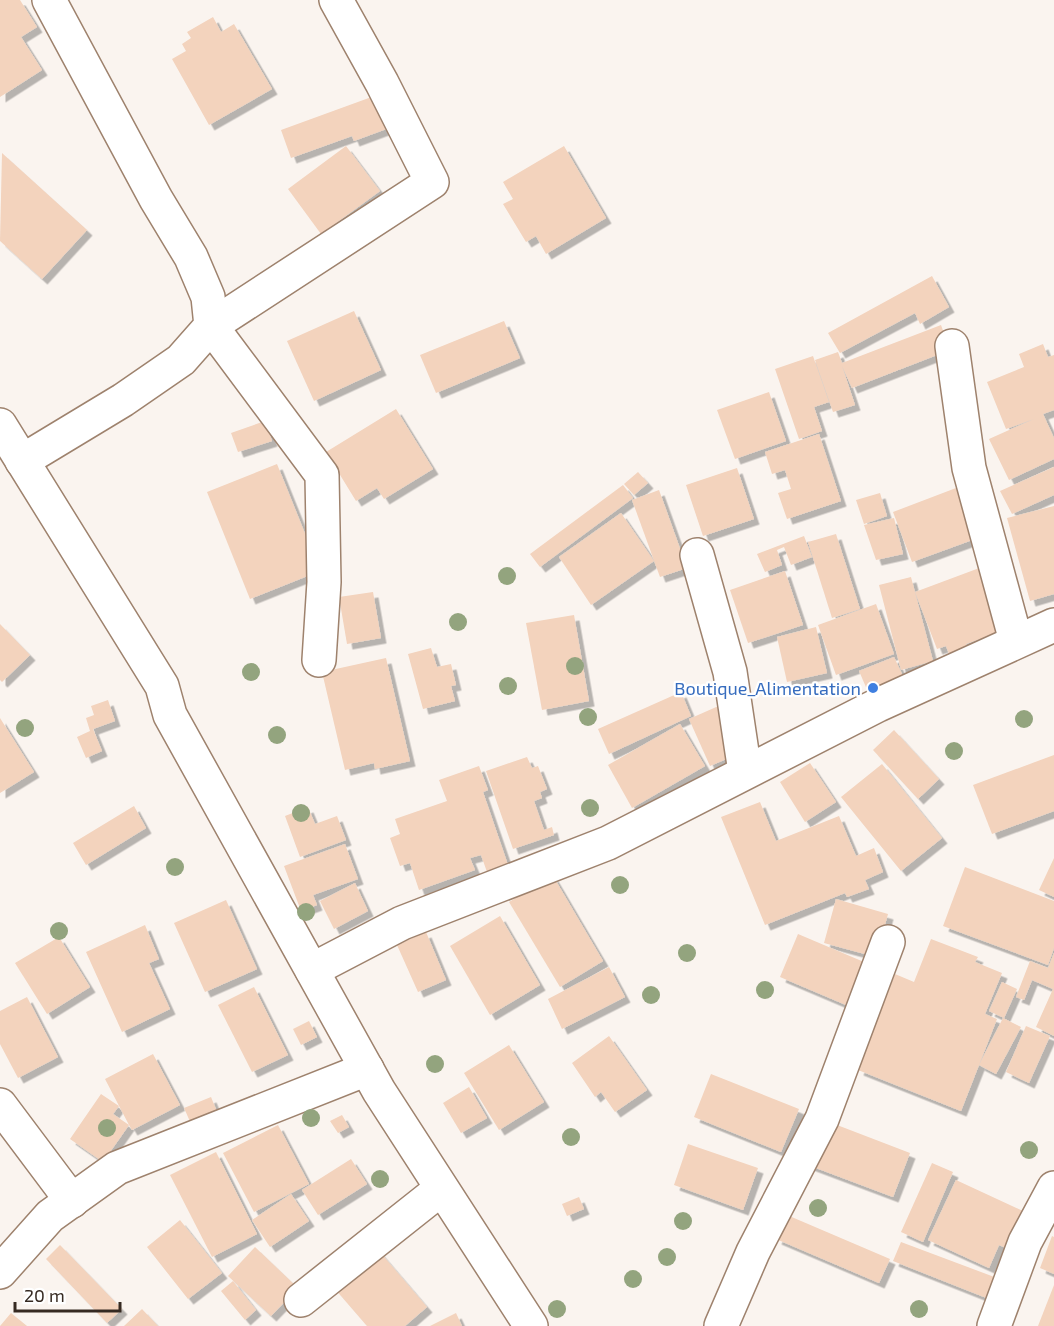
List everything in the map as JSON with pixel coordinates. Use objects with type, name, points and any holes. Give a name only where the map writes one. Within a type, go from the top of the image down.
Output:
[{"type":"street","points":[[50,0],[156,199],[191,257],[208,297],[211,326],[322,475],[324,582],[319,660]]},
{"type":"street","points":[[22,460],[123,400],[171,366],[211,326],[432,182],[382,83],[336,0]]},
{"type":"street","points":[[952,346],[969,468],[1016,641]]},
{"type":"street","points":[[0,426],[162,686],[170,715],[367,1069],[441,1189],[531,1326]]},
{"type":"street","points":[[697,555],[729,672],[745,772]]},
{"type":"street","points":[[312,970],[402,923],[608,843],[878,705],[1054,625]]},
{"type":"street","points":[[721,1326],[753,1252],[822,1119],[888,942]]},
{"type":"street","points":[[0,1272],[50,1216],[117,1168],[367,1069]]},
{"type":"street","points":[[0,1105],[72,1201]]},
{"type":"street","points":[[993,1326],[1025,1242],[1054,1188]]},
{"type":"street","points":[[301,1300],[441,1189]]},
{"type":"building","points":[[0,0],[20,0],[37,27],[21,37],[42,70],[0,97]]},
{"type":"building","points":[[213,17],[221,32],[234,24],[272,89],[209,125],[172,59],[186,51],[182,44],[191,38],[187,32]]},
{"type":"building","points":[[377,95],[389,128],[354,141],[352,136],[291,158],[281,130]]},
{"type":"building","points":[[346,146],[380,191],[321,234],[288,189]]},
{"type":"building","points":[[564,146],[606,218],[546,254],[536,236],[526,242],[503,204],[513,199],[503,182]]},
{"type":"building","points":[[2,153],[87,230],[42,279],[0,241]]},
{"type":"building","points":[[932,276],[949,307],[920,324],[915,313],[840,353],[828,333]]},
{"type":"building","points":[[354,311],[381,370],[314,401],[287,341]]},
{"type":"building","points":[[504,321],[520,358],[436,393],[420,355]]},
{"type":"building","points":[[941,325],[950,350],[852,388],[842,366],[855,405],[833,412],[815,360],[838,352],[842,363]]},
{"type":"building","points":[[1043,344],[1048,357],[1054,355],[1054,410],[1043,414],[1054,438],[1054,459],[1009,480],[989,439],[1034,419],[1006,429],[987,382],[1024,367],[1019,354]]},
{"type":"building","points":[[813,356],[829,402],[814,407],[822,431],[799,439],[775,369]]},
{"type":"building","points":[[769,392],[786,441],[735,459],[717,410]]},
{"type":"building","points":[[396,409],[433,469],[384,499],[377,488],[356,501],[326,452]]},
{"type":"building","points":[[265,421],[272,441],[238,452],[231,433]]},
{"type":"building","points":[[819,434],[841,501],[787,519],[778,493],[791,489],[785,470],[772,474],[765,452]]},
{"type":"building","points":[[277,464],[320,571],[250,599],[207,492]]},
{"type":"building","points":[[1054,467],[1054,495],[1012,514],[1000,491]]},
{"type":"building","points":[[737,468],[754,519],[703,536],[686,485]]},
{"type":"building","points":[[638,472],[648,483],[634,495],[624,484]]},
{"type":"building","points":[[623,485],[633,498],[540,567],[530,554]]},
{"type":"building","points":[[956,488],[975,539],[912,562],[893,512]]},
{"type":"building","points":[[659,490],[687,568],[660,577],[632,500]]},
{"type":"building","points":[[880,493],[887,516],[864,524],[856,500]]},
{"type":"building","points":[[1054,506],[1054,594],[1030,601],[1007,518]]},
{"type":"building","points":[[621,513],[654,561],[591,605],[559,557]]},
{"type":"building","points":[[894,518],[903,554],[876,560],[864,525]]},
{"type":"building","points":[[836,534],[860,609],[832,618],[808,542]]},
{"type":"building","points":[[804,536],[812,557],[791,565],[784,547],[777,550],[782,565],[765,572],[757,554]]},
{"type":"building","points":[[982,567],[994,598],[987,601],[999,632],[966,644],[967,647],[949,654],[946,646],[937,649],[915,592]]},
{"type":"building","points":[[785,571],[803,625],[748,643],[730,590]]},
{"type":"building","points":[[911,577],[933,661],[901,670],[879,585]]},
{"type":"building","points":[[373,592],[381,638],[347,644],[339,597]]},
{"type":"building","points":[[876,604],[894,654],[836,675],[818,625]]},
{"type":"building","points":[[574,615],[589,701],[542,710],[526,623]]},
{"type":"building","points":[[0,624],[30,655],[2,682],[0,680]]},
{"type":"building","points":[[816,627],[827,673],[787,682],[777,637]]},
{"type":"building","points":[[431,648],[437,667],[451,664],[456,685],[451,686],[455,701],[423,709],[408,654]]},
{"type":"building","points":[[894,657],[903,676],[872,701],[859,671]]},
{"type":"building","points":[[386,658],[410,761],[375,769],[374,763],[345,770],[322,672]]},
{"type":"building","points":[[681,692],[691,716],[609,754],[598,729]]},
{"type":"building","points":[[108,700],[115,721],[93,729],[102,751],[86,758],[77,737],[90,731],[86,718],[94,715],[91,706]]},
{"type":"building","points":[[723,704],[738,754],[710,766],[689,719]]},
{"type":"building","points":[[0,718],[34,772],[0,793]]},
{"type":"building","points":[[680,724],[705,766],[632,808],[608,765]]},
{"type":"building","points":[[894,730],[939,779],[918,799],[873,750]]},
{"type":"building","points":[[1054,755],[1054,811],[992,834],[973,785]]},
{"type":"building","points":[[527,757],[532,768],[538,766],[547,789],[540,792],[542,798],[534,801],[544,830],[552,827],[554,835],[513,849],[486,771]]},
{"type":"building","points":[[810,763],[836,802],[805,822],[780,782]]},
{"type":"building","points":[[882,764],[942,838],[901,871],[841,797]]},
{"type":"building","points":[[479,766],[488,790],[483,792],[508,865],[487,872],[481,855],[470,858],[475,870],[419,890],[410,863],[400,866],[390,838],[400,834],[395,819],[447,801],[439,780]]},
{"type":"building","points":[[760,802],[776,841],[839,816],[856,856],[874,848],[883,872],[865,880],[869,889],[847,897],[845,893],[765,925],[721,817]]},
{"type":"building","points":[[134,806],[146,828],[86,865],[73,843]]},
{"type":"building","points":[[308,807],[315,824],[337,816],[346,840],[300,857],[285,816]]},
{"type":"building","points":[[345,844],[358,879],[313,895],[317,905],[301,911],[284,866]]},
{"type":"building","points":[[1054,858],[1054,897],[1039,890]]},
{"type":"building","points":[[965,867],[1054,901],[1054,948],[1048,965],[943,926]]},
{"type":"building","points":[[553,876],[603,961],[560,987],[509,902]]},
{"type":"building","points":[[355,883],[368,911],[334,929],[320,901]]},
{"type":"building","points":[[836,899],[888,914],[876,957],[824,943]]},
{"type":"building","points":[[226,900],[257,969],[205,992],[174,923]]},
{"type":"building","points":[[500,916],[540,985],[490,1015],[450,946]]},
{"type":"building","points":[[145,925],[159,959],[149,963],[170,1009],[122,1032],[86,952]]},
{"type":"building","points":[[426,932],[446,980],[418,992],[397,945]]},
{"type":"building","points":[[798,934],[864,962],[846,1005],[780,977]]},
{"type":"building","points":[[59,937],[90,987],[47,1014],[15,963]]},
{"type":"building","points":[[931,939],[978,957],[975,962],[1002,973],[985,1014],[997,1019],[961,1111],[858,1070],[895,974],[914,982]]},
{"type":"building","points":[[1054,953],[1054,1036],[1036,1027],[1053,989],[1032,980],[1024,1000],[1016,997],[1030,961],[1048,968]]},
{"type":"building","points":[[609,967],[625,997],[562,1029],[548,999]]},
{"type":"building","points":[[1002,982],[1017,989],[1004,1018],[989,1011]]},
{"type":"building","points":[[254,987],[288,1055],[252,1072],[218,1005]]},
{"type":"building","points":[[27,997],[58,1057],[18,1078],[0,1044],[0,1011]]},
{"type":"building","points":[[1003,1018],[1021,1027],[996,1074],[979,1065]]},
{"type":"building","points":[[309,1021],[317,1037],[301,1045],[293,1029]]},
{"type":"building","points":[[1026,1026],[1050,1036],[1029,1083],[1006,1072]]},
{"type":"building","points":[[609,1036],[647,1090],[615,1112],[601,1092],[595,1097],[572,1063]]},
{"type":"building","points":[[509,1045],[544,1102],[499,1130],[464,1073]]},
{"type":"building","points":[[153,1054],[180,1105],[132,1130],[105,1079]]},
{"type":"building","points":[[711,1074],[799,1109],[781,1152],[694,1117]]},
{"type":"building","points":[[469,1087],[487,1118],[461,1133],[443,1103]]},
{"type":"building","points":[[101,1094],[119,1106],[113,1114],[129,1125],[103,1162],[70,1139]]},
{"type":"building","points":[[211,1097],[218,1114],[192,1126],[184,1108]]},
{"type":"building","points":[[342,1115],[349,1127],[338,1133],[330,1121]]},
{"type":"building","points":[[824,1120],[910,1153],[893,1197],[808,1165]]},
{"type":"building","points":[[278,1125],[309,1184],[254,1212],[223,1153]]},
{"type":"building","points":[[688,1144],[758,1168],[743,1210],[674,1185]]},
{"type":"building","points":[[216,1152],[257,1234],[212,1257],[170,1175]]},
{"type":"building","points":[[351,1159],[367,1184],[318,1215],[302,1190]]},
{"type":"building","points":[[932,1163],[953,1172],[923,1242],[901,1232]]},
{"type":"building","points":[[956,1180],[1023,1211],[1006,1248],[999,1245],[989,1268],[928,1240]]},
{"type":"building","points":[[291,1194],[309,1221],[270,1247],[252,1220]]},
{"type":"building","points":[[579,1197],[584,1209],[567,1216],[562,1204]]},
{"type":"building","points":[[787,1215],[890,1259],[879,1283],[776,1239]]},
{"type":"building","points":[[180,1220],[222,1273],[188,1299],[147,1247]]},
{"type":"building","points":[[1052,1236],[1054,1237],[1054,1274],[1040,1268]]},
{"type":"building","points":[[901,1242],[997,1278],[989,1299],[893,1261]]},
{"type":"building","points":[[60,1245],[122,1309],[107,1323],[46,1259]]},
{"type":"building","points":[[255,1247],[298,1288],[271,1316],[228,1276]]},
{"type":"building","points":[[379,1251],[427,1307],[405,1326],[367,1326],[335,1289]]},
{"type":"building","points":[[233,1281],[256,1310],[245,1320],[221,1291]]},
{"type":"building","points":[[1054,1285],[1054,1326],[1038,1326]]},
{"type":"building","points":[[142,1309],[158,1326],[124,1326]]},
{"type":"building","points":[[11,1313],[27,1326],[0,1326]]},
{"type":"building","points":[[456,1313],[462,1326],[430,1326]]},
{"type":"place","name":"Boutique_Alimentation","points":[[873,688]]}]
